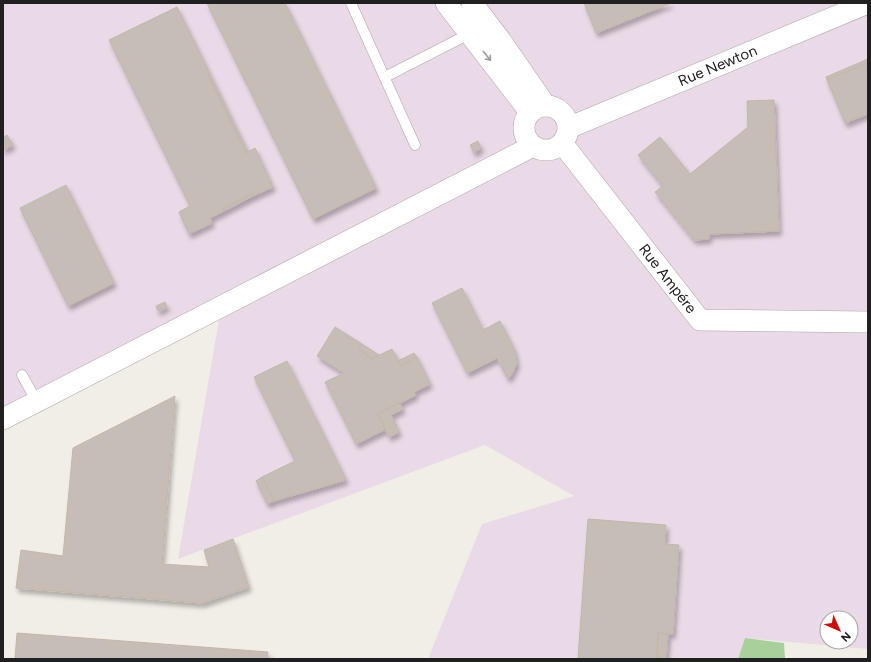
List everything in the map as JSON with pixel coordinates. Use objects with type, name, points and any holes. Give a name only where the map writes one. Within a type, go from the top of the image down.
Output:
[{"type":"street","points":[[446,3],[469,34],[537,109]]},
{"type":"street","points":[[472,3],[501,41],[537,109]]},
{"type":"street","name":"Rue Newton","points":[[565,136],[868,3]]},
{"type":"street","points":[[554,107],[561,112],[566,119],[565,136],[556,148],[549,150],[541,149],[533,146],[526,139],[524,122],[537,109],[554,107]]},
{"type":"street","name":"Rue Ampére","points":[[565,136],[700,320],[868,322]]},
{"type":"street","points":[[3,419],[533,146]]},
{"type":"lane","points":[[351,3],[415,145]]},
{"type":"lane","points":[[384,77],[469,34]]},
{"type":"lane","points":[[22,375],[37,402]]},
{"type":"shaded area","points":[[3,3],[868,3],[868,649],[859,648],[859,610],[819,610],[819,645],[745,638],[738,659],[428,659],[482,524],[574,496],[485,445],[178,559],[221,308],[3,423]]},
{"type":"green space","points":[[745,638],[784,643],[785,659],[738,659]]},
{"type":"building","points":[[207,3],[285,3],[376,188],[313,219]]},
{"type":"building","points":[[584,3],[671,3],[596,33]]},
{"type":"building","points":[[177,7],[210,74],[208,75],[246,153],[255,148],[273,187],[253,196],[252,194],[223,209],[224,211],[210,218],[212,223],[189,234],[179,212],[190,206],[109,40]]},
{"type":"building","points":[[868,59],[868,63],[827,80],[826,77]]},
{"type":"building","points":[[868,63],[868,114],[845,123],[827,80]]},
{"type":"building","points":[[210,74],[248,152],[246,153],[208,75]]},
{"type":"building","points":[[774,100],[779,231],[709,234],[709,239],[694,240],[655,192],[663,186],[638,155],[660,137],[690,174],[748,127],[747,101]]},
{"type":"building","points":[[3,134],[4,137],[7,135],[13,145],[3,150]]},
{"type":"building","points":[[478,141],[481,148],[474,153],[470,145]]},
{"type":"building","points":[[66,185],[114,283],[68,306],[20,208]]},
{"type":"building","points":[[252,194],[253,196],[224,211],[223,209]]},
{"type":"building","points":[[462,288],[483,330],[500,321],[514,349],[517,363],[508,379],[497,358],[467,373],[432,303]]},
{"type":"building","points":[[165,302],[167,307],[158,311],[156,306]]},
{"type":"building","points":[[335,327],[362,344],[359,349],[371,359],[392,349],[401,365],[417,357],[430,384],[414,392],[416,395],[378,414],[386,429],[356,444],[325,382],[344,373],[317,356]]},
{"type":"building","points":[[362,344],[379,355],[371,359],[359,349]]},
{"type":"building","points":[[414,353],[417,357],[401,365],[398,361]]},
{"type":"building","points":[[287,361],[346,480],[274,501],[262,477],[295,461],[254,377]]},
{"type":"building","points":[[175,396],[162,564],[209,567],[204,550],[233,539],[249,587],[202,603],[16,588],[21,550],[63,556],[73,448]]},
{"type":"building","points":[[399,403],[403,409],[391,415],[399,432],[389,437],[378,414]]},
{"type":"building","points":[[262,477],[274,501],[267,504],[256,481]]},
{"type":"building","points":[[588,519],[666,525],[665,544],[679,545],[673,634],[658,633],[657,659],[578,659]]},
{"type":"building","points":[[17,633],[268,652],[267,659],[15,659]]},
{"type":"building","points":[[658,633],[668,634],[666,659],[657,659]]}]
